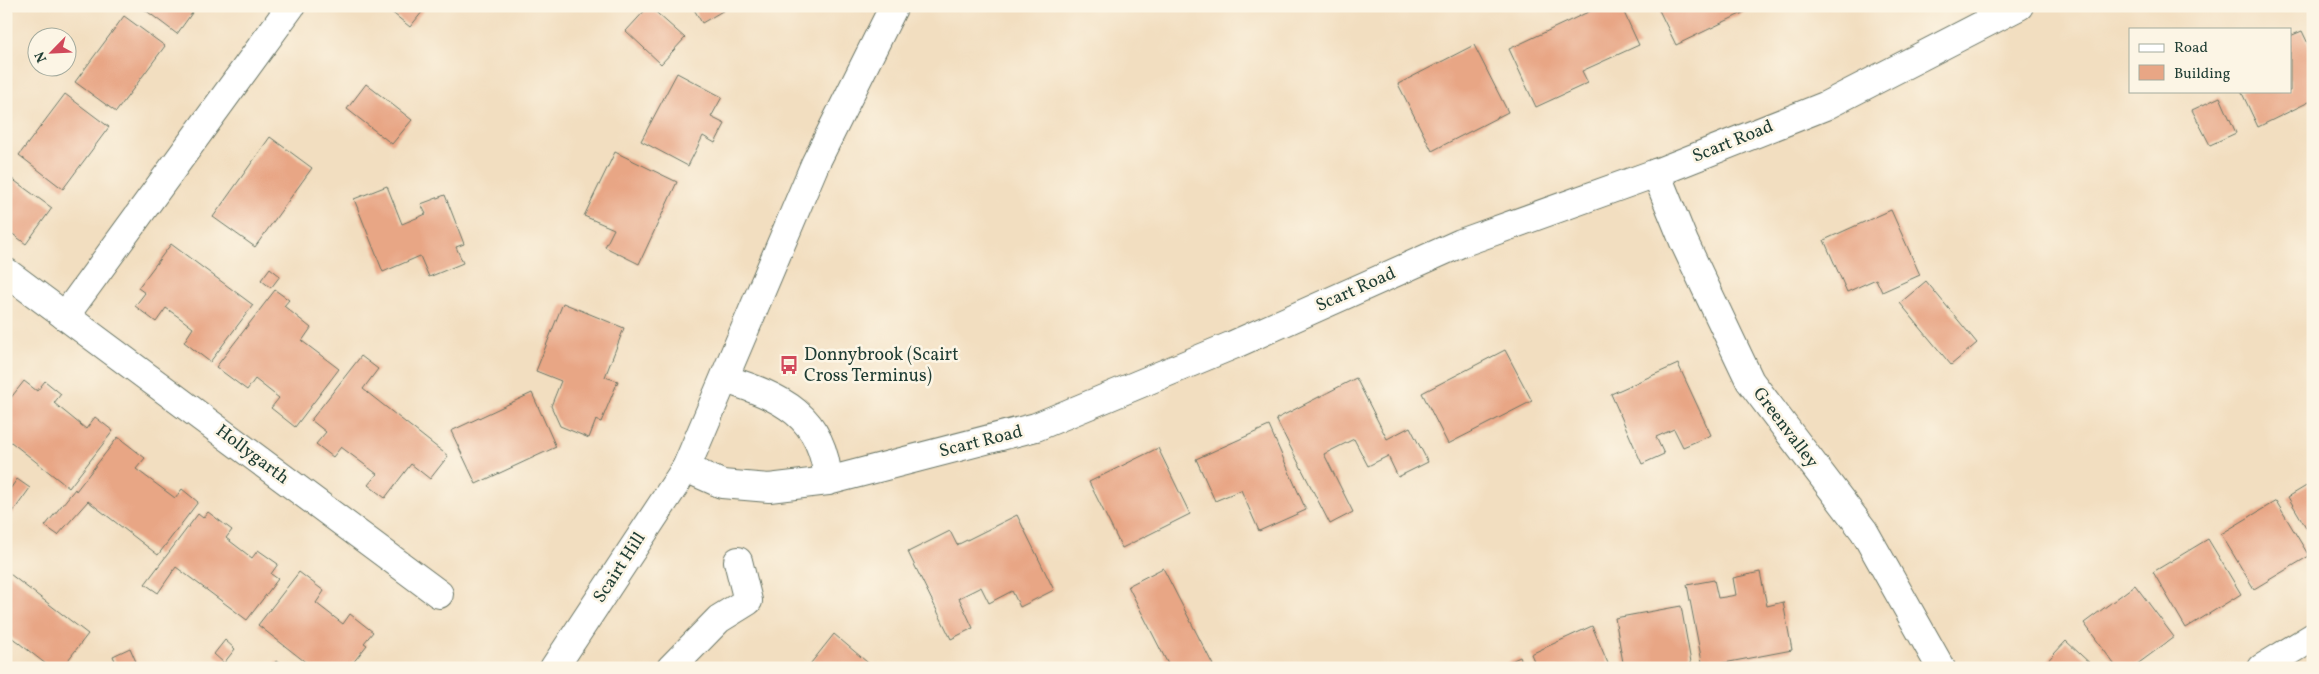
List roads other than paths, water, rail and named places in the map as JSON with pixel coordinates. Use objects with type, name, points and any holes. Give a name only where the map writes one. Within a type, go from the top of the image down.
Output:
[{"type":"street","points":[[65,316],[291,6]]},
{"type":"street","name":"Scairt Hill","points":[[554,668],[686,468],[815,164],[894,6]]},
{"type":"street","name":"Scart Road","points":[[686,468],[722,484],[769,488],[828,481],[1036,428],[1233,345],[1461,243],[1656,173],[1825,106],[2019,6]]},
{"type":"street","name":"Greenvalley","points":[[1656,173],[1684,242],[1750,381],[1864,531],[1941,668]]},
{"type":"street","name":"Hollygarth","points":[[6,272],[439,594]]},
{"type":"street","points":[[725,379],[759,390],[796,410],[818,438],[826,462],[828,481]]},
{"type":"street","points":[[671,668],[719,619],[748,601],[738,560]]},
{"type":"street","points":[[2262,668],[2313,637]]},
{"type":"place","name":"Donnybrook (Scairt Cross Terminus)","points":[[789,365]]}]
